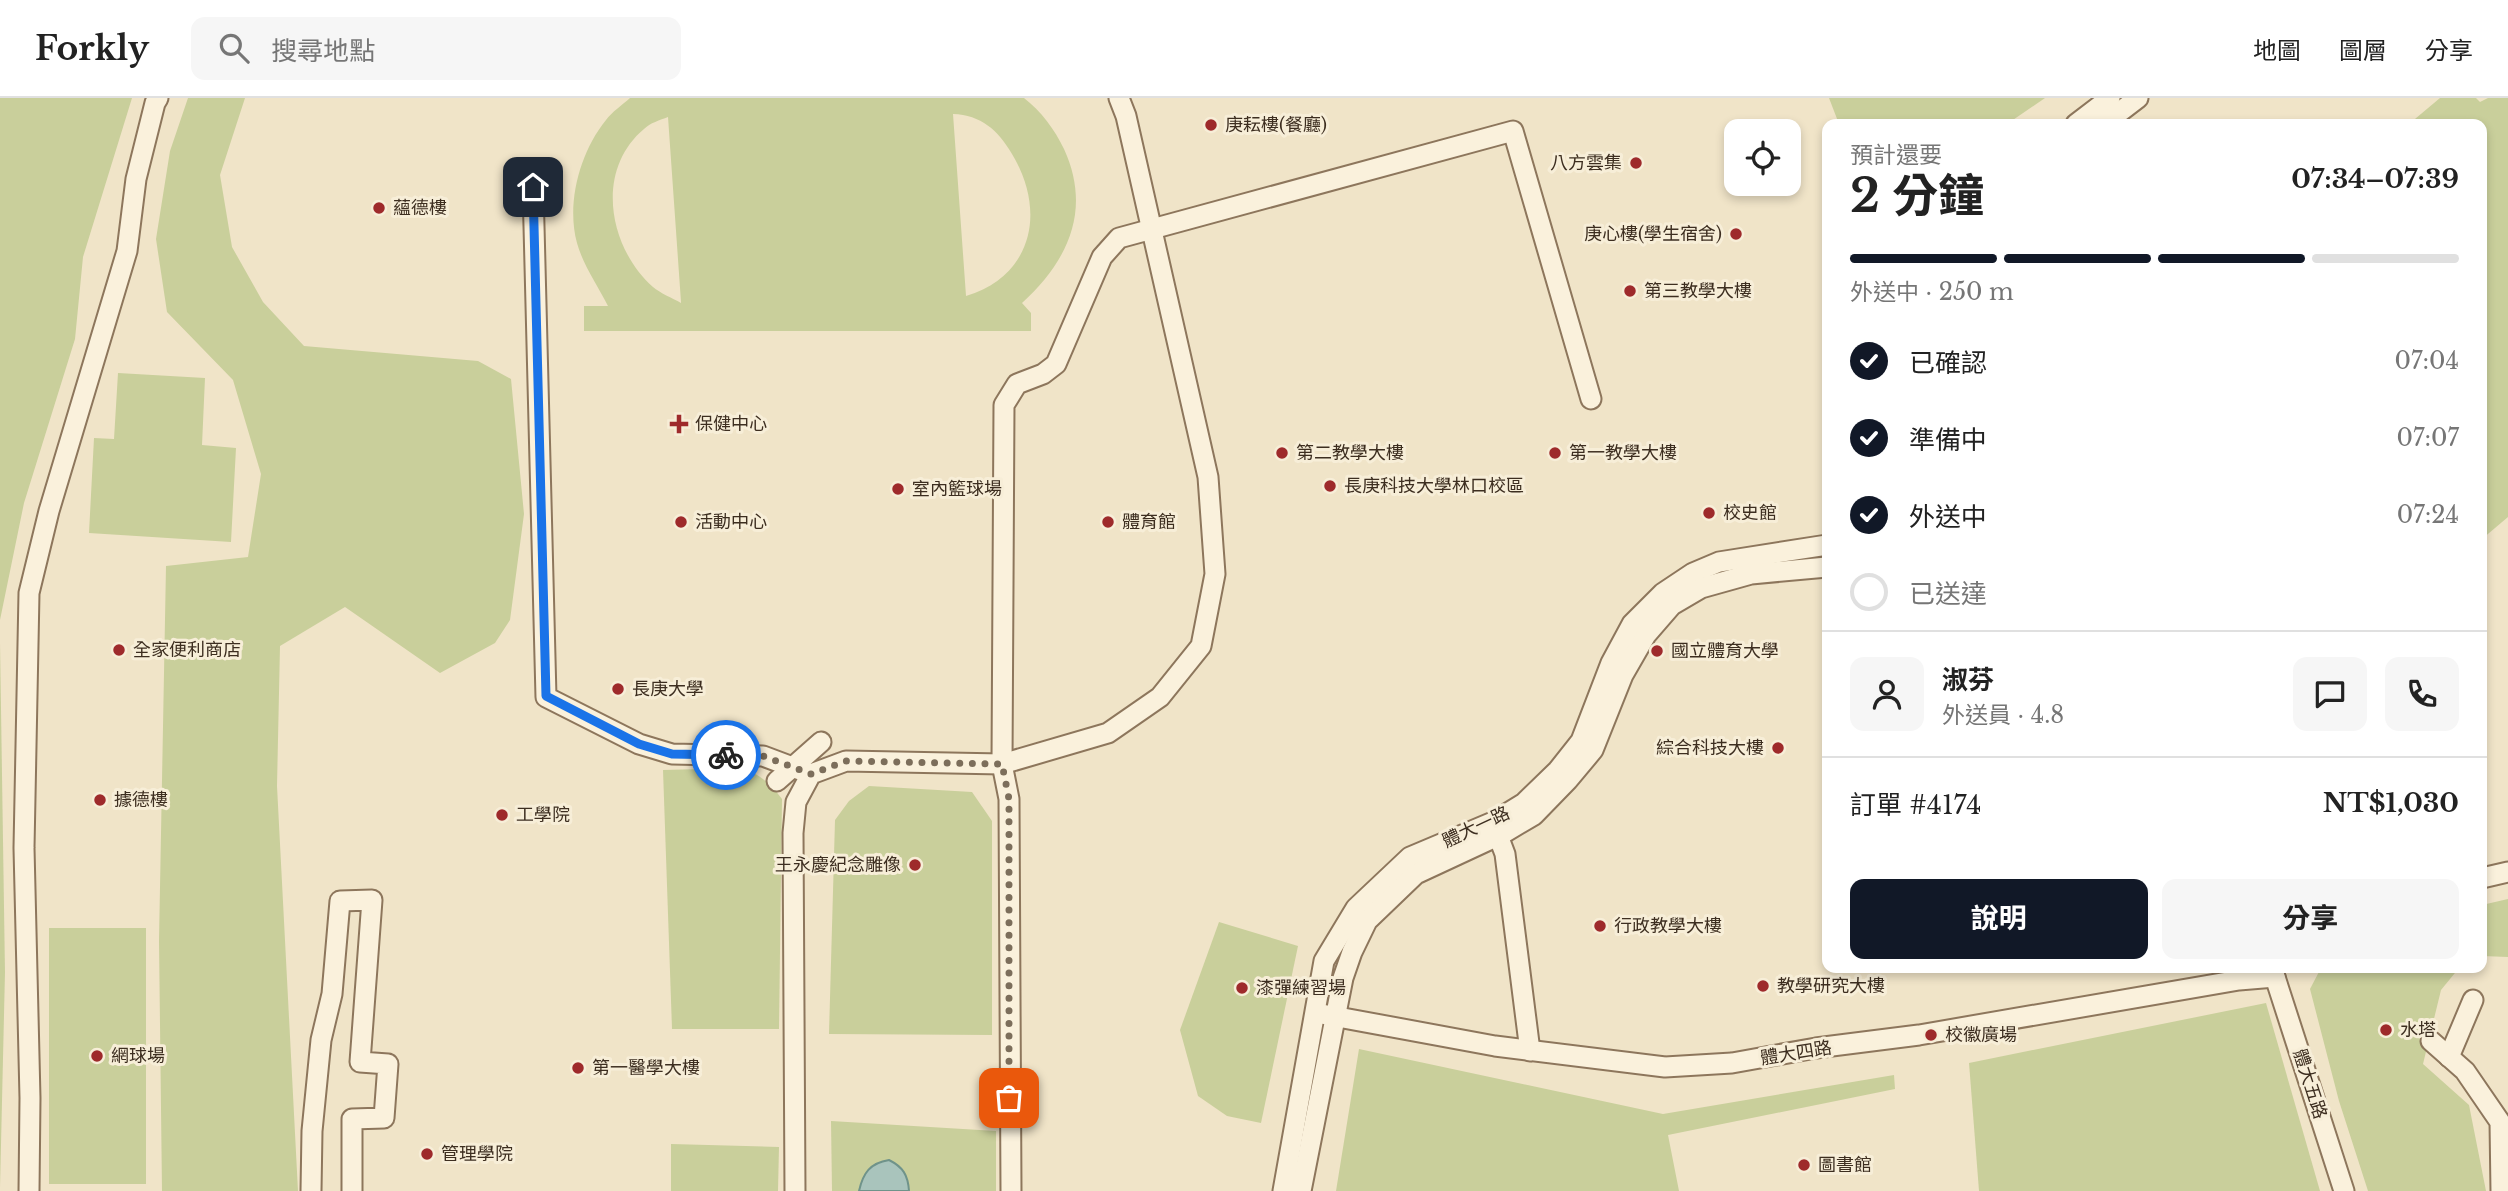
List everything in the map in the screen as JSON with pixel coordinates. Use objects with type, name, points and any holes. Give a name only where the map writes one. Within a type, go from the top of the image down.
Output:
[{"type":"street","points":[[29,1191],[30,1098],[24,848],[29,593],[49,511],[127,251],[136,179],[158,98]]},
{"type":"street","points":[[533,187],[546,696],[639,744],[672,754],[763,756],[811,774],[846,761],[1002,764],[1108,733],[1160,697],[1200,646],[1215,573],[1208,477],[1126,116],[1119,98]]},
{"type":"street","points":[[2083,119],[2110,98]]},
{"type":"street","points":[[2111,119],[2138,98]]},
{"type":"street","points":[[1011,1191],[1009,799],[1002,764],[1004,404],[1017,384],[1043,374],[1056,364],[1102,257],[1119,239],[1513,131],[1591,399]]},
{"type":"street","name":"體大一路","points":[[1495,829],[1558,770],[1581,741],[1611,663],[1632,624],[1663,593],[1693,573],[1719,562],[1822,546]]},
{"type":"street","name":"體大一路","points":[[1283,1191],[1325,1015],[1367,922],[1416,874],[1495,829],[1534,815],[1593,750],[1623,675],[1649,630],[1672,605],[1701,588],[1751,573],[1822,567]]},
{"type":"street","points":[[777,781],[821,742]]},
{"type":"street","points":[[795,1191],[793,833],[796,802],[811,774]]},
{"type":"street","points":[[1495,829],[1505,854],[1530,1051]]},
{"type":"street","points":[[2487,877],[2508,872]]},
{"type":"street","points":[[311,1191],[313,1119],[321,1040],[332,994],[340,901],[372,900],[362,1006],[360,1062],[388,1064],[384,1118],[352,1119],[352,1191]]},
{"type":"street","name":"體大四路","points":[[1325,1015],[1530,1051],[1665,1067],[1732,1063],[1816,1048],[1919,1035],[2274,973]]},
{"type":"street","name":"體大五路","points":[[2279,973],[2344,1191]]},
{"type":"street","points":[[2449,1057],[2473,1000]]},
{"type":"street","name":"體大一路","points":[[1301,1191],[1325,1015]]},
{"type":"street","points":[[2431,1041],[2465,1071],[2500,1122],[2501,1191]]},
{"type":"green space","points":[[0,98],[132,98],[83,257],[75,339],[24,503],[0,620]]},
{"type":"green space","points":[[188,98],[245,98],[220,175],[232,247],[263,302],[304,346],[478,361],[511,379],[524,514],[510,620],[495,643],[440,673],[345,607],[280,646],[277,786],[298,1191],[162,1191],[159,941],[166,566],[248,557],[261,474],[233,380],[167,312],[156,239],[170,151]]},
{"type":"green space","points":[[630,98],[1024,98],[1042,115],[1064,149],[1076,193],[1071,233],[1063,252],[1052,270],[1022,303],[1031,313],[1031,331],[584,331],[584,306],[608,306],[577,243],[574,195],[582,162],[597,133],[608,117]],"holes":[[[953,114],[972,117],[995,131],[1007,145],[1023,175],[1029,197],[1027,238],[1019,257],[1007,273],[989,286],[966,296]],[[668,117],[681,302],[681,303],[656,289],[638,270],[617,230],[613,208],[613,186],[618,165],[628,146],[646,127]]]},
{"type":"green space","points":[[1829,98],[2045,98],[2014,119],[1837,119]]},
{"type":"green space","points":[[2440,98],[2476,98],[2480,102],[2488,98],[2508,98],[2508,517],[2487,535],[2487,119],[2415,119]]},
{"type":"green space","points":[[118,373],[205,378],[202,445],[236,448],[231,542],[89,533],[94,438],[114,439]]},
{"type":"green space","points":[[0,642],[5,972],[0,1188]]},
{"type":"green space","points":[[741,768],[764,780],[782,799],[779,1029],[672,1029],[663,770]]},
{"type":"green space","points":[[869,786],[972,792],[992,821],[992,1035],[829,1034],[835,820],[849,801]]},
{"type":"green space","points":[[2508,899],[2508,957],[2487,956],[2487,904]]},
{"type":"green space","name":"漆彈練習場","points":[[1219,922],[1298,946],[1261,1123],[1227,1116],[1198,1096],[1180,1030]]},
{"type":"green space","name":"網球場","points":[[49,928],[146,928],[146,1184],[49,1184]]},
{"type":"green space","points":[[2318,973],[2455,973],[2441,990],[2423,1064],[2469,1105],[2486,1191],[2368,1191],[2339,1101],[2310,989]]},
{"type":"green space","points":[[2266,1003],[2320,1191],[1979,1191],[1969,1063]]},
{"type":"green space","points":[[1359,1049],[1663,1114],[1894,1075],[1895,1089],[1668,1135],[1679,1191],[1336,1191]]},
{"type":"green space","points":[[831,1121],[996,1131],[996,1191],[832,1191]]},
{"type":"green space","points":[[671,1144],[779,1147],[778,1191],[671,1191]]},
{"type":"water","points":[[889,1160],[904,1172],[909,1191],[859,1191],[868,1170]]},
{"type":"way so far","points":[[726,755],[763,756],[811,774],[846,761],[1002,764],[1009,799],[1009,1098]]},
{"type":"place","name":"庚耘樓(餐廳)","points":[[1211,125]]},
{"type":"place","name":"八方雲集","points":[[1636,163]]},
{"type":"place","name":"蘊德樓","points":[[379,208]]},
{"type":"place","name":"庚心樓(學生宿舍)","points":[[1736,234]]},
{"type":"place","name":"第三教學大樓","points":[[1630,291]]},
{"type":"place","name":"保健中心","points":[[679,424]]},
{"type":"place","name":"第二教學大樓","points":[[1282,453]]},
{"type":"place","name":"第一教學大樓","points":[[1555,453]]},
{"type":"place","name":"長庚科技大學林口校區","points":[[1330,486]]},
{"type":"place","name":"室內籃球場","points":[[898,489]]},
{"type":"place","name":"校史館","points":[[1709,513]]},
{"type":"place","name":"活動中心","points":[[681,522]]},
{"type":"place","name":"體育館","points":[[1108,522]]},
{"type":"place","name":"全家便利商店","points":[[119,650]]},
{"type":"place","name":"國立體育大學","points":[[1657,651]]},
{"type":"place","name":"長庚大學","points":[[618,689]]},
{"type":"place","name":"綜合科技大樓","points":[[1778,748]]},
{"type":"place","name":"據德樓","points":[[100,800]]},
{"type":"place","name":"工學院","points":[[502,815]]},
{"type":"place","name":"王永慶紀念雕像","points":[[915,865]]},
{"type":"place","name":"行政教學大樓","points":[[1600,926]]},
{"type":"place","name":"教學研究大樓","points":[[1763,986]]},
{"type":"place","name":"漆彈練習場","points":[[1242,988]]},
{"type":"place","name":"水塔","points":[[2386,1030]]},
{"type":"place","name":"校徽廣場","points":[[1931,1035]]},
{"type":"place","name":"網球場","points":[[97,1056]]},
{"type":"place","name":"第一醫學大樓","points":[[578,1068]]},
{"type":"place","name":"管理學院","points":[[427,1154]]},
{"type":"place","name":"圖書館","points":[[1804,1165]]},
{"type":"route","points":[[533,187],[546,696],[639,744],[672,754],[726,755]]}]
